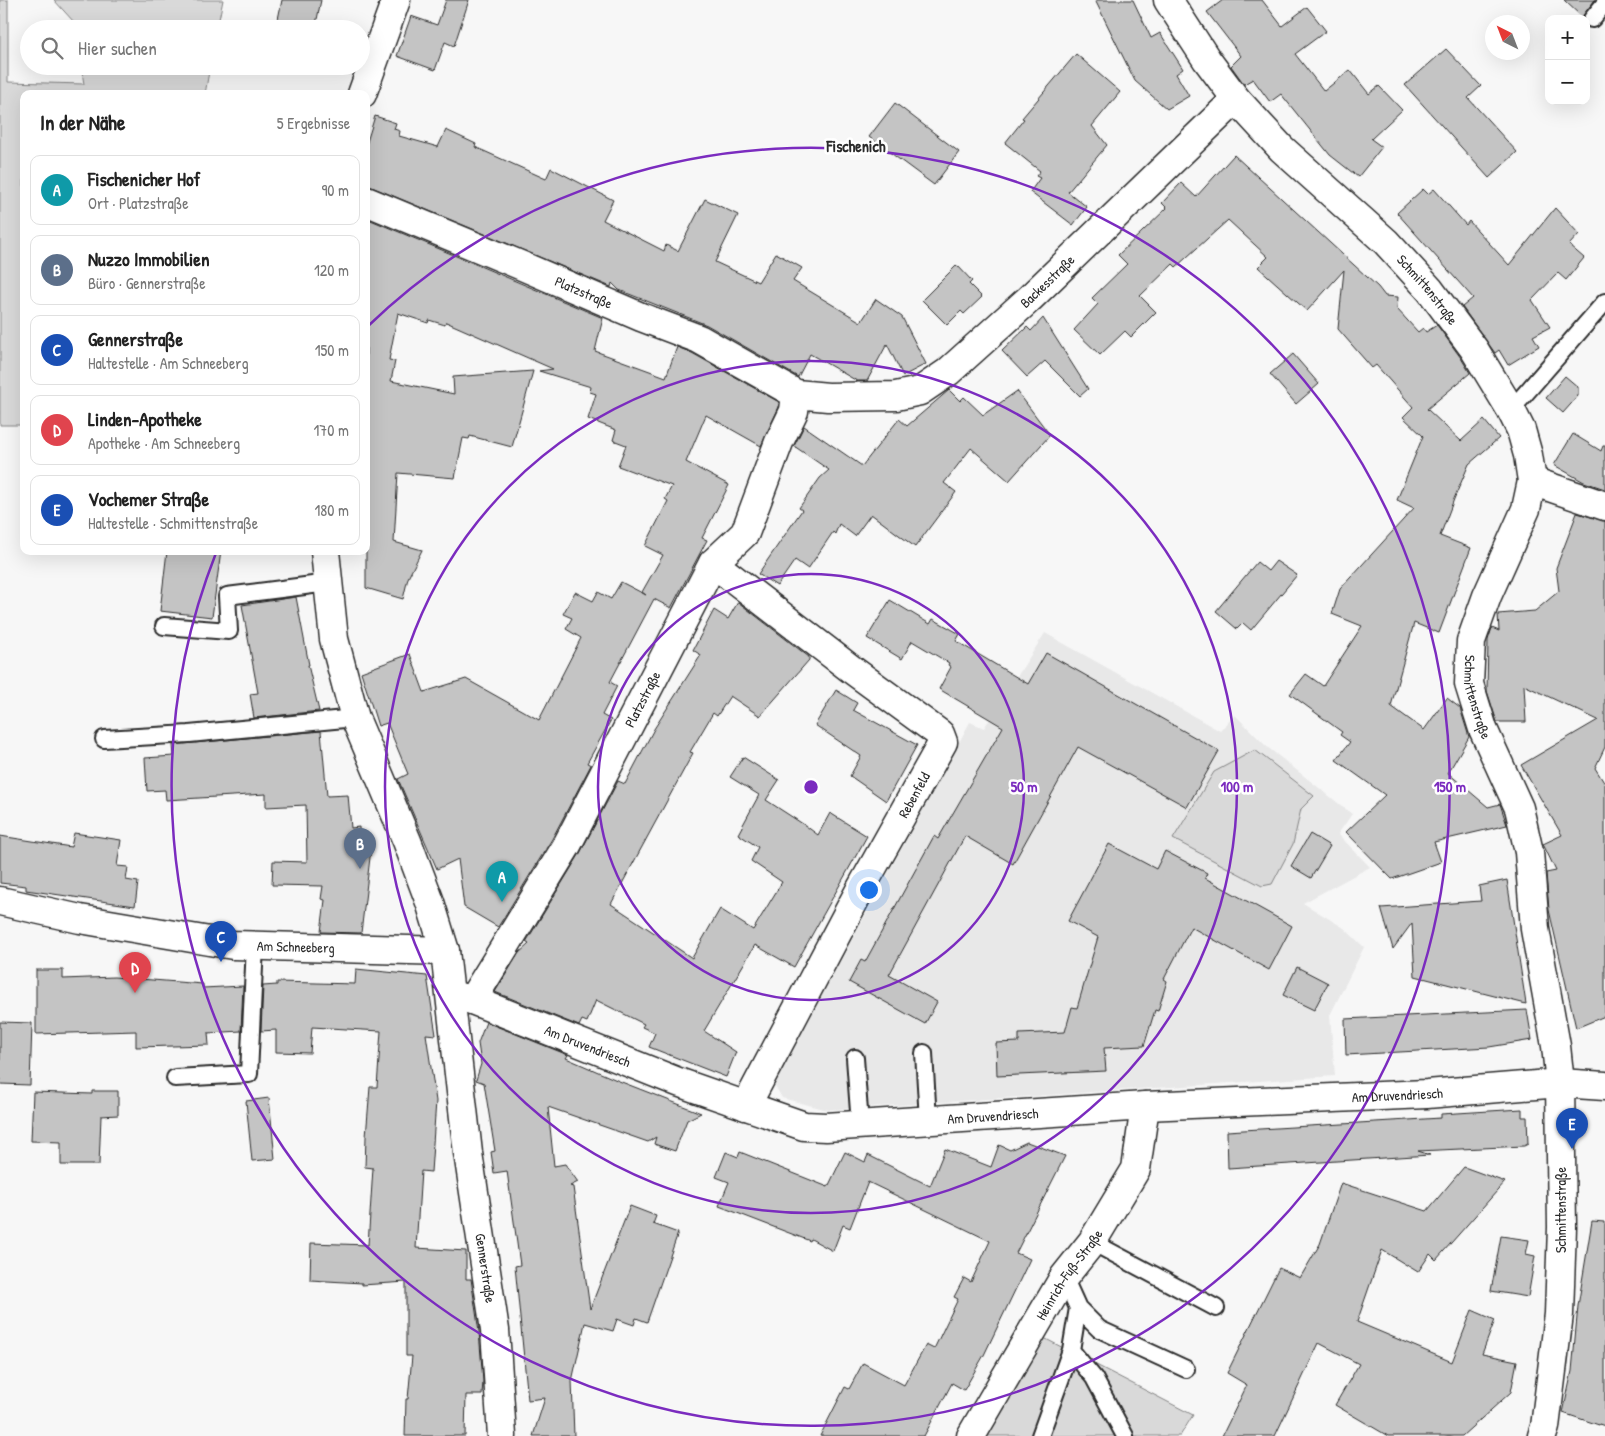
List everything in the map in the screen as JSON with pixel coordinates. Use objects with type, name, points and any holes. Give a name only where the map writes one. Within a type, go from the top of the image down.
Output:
[{"type":"street","points":[[370,72],[396,0]]},
{"type":"street","name":"Schmittenstraße","points":[[1168,0],[1207,60],[1236,99],[1282,149],[1386,242],[1430,290],[1474,349],[1512,410],[1521,430],[1528,455],[1532,481],[1526,509],[1487,596],[1471,641],[1469,684],[1483,729],[1519,808],[1529,852],[1535,929],[1556,1046],[1560,1083],[1562,1227],[1559,1314],[1545,1427],[1542,1436]]},
{"type":"street","points":[[363,90],[369,75]]},
{"type":"street","name":"Backesstraße","points":[[828,397],[896,396],[920,392],[948,372],[1028,300],[1236,99]]},
{"type":"street","name":"Platzstraße","points":[[370,202],[641,317],[699,339],[796,394],[828,397]]},
{"type":"street","name":"Platzstraße","points":[[461,997],[510,936],[566,846],[713,563],[745,533],[780,442],[794,412],[796,394]]},
{"type":"street","points":[[1532,481],[1605,506]]},
{"type":"street","name":"Gennerstraße","points":[[325,555],[334,639],[355,718],[407,841],[430,902],[461,997],[468,1154],[495,1330],[502,1436]]},
{"type":"street","name":"Rebenfeld","points":[[713,563],[851,670],[940,734],[943,742],[860,890],[746,1106]]},
{"type":"street","name":"Am Schneeberg","points":[[0,902],[80,919],[233,945],[445,951]]},
{"type":"street","name":"Am Druvendriesch","points":[[461,997],[678,1082],[804,1126],[826,1127],[1145,1106],[1427,1094],[1560,1083],[1605,1086]]},
{"type":"street","name":"Heinrich-Fuß-Straße","points":[[971,1436],[1064,1277],[1092,1242],[1136,1169],[1145,1106]]},
{"type":"lane","points":[[1592,19],[1605,3]]},
{"type":"lane","points":[[1512,410],[1605,302]]},
{"type":"lane","points":[[164,626],[229,631],[227,596],[328,583]]},
{"type":"lane","points":[[104,739],[189,734],[355,718]]},
{"type":"lane","points":[[175,1078],[249,1074],[255,945]]},
{"type":"lane","points":[[924,1053],[928,1120]]},
{"type":"lane","points":[[855,1058],[860,1125]]},
{"type":"lane","points":[[1092,1242],[1216,1308]]},
{"type":"lane","points":[[1064,1277],[1078,1308],[1098,1329],[1186,1369]]},
{"type":"lane","points":[[1040,1436],[1071,1350],[1078,1308]]},
{"type":"lane","points":[[1071,1350],[1094,1378],[1124,1436]]},
{"type":"shaded area","points":[[0,0],[8,0],[8,82],[84,84],[82,75],[208,75],[206,90],[20,90],[20,425],[0,425]]},
{"type":"shaded area","points":[[54,0],[223,0],[219,20],[72,20]]},
{"type":"shaded area","points":[[1045,633],[1220,731],[1235,715],[1266,746],[1352,814],[1338,834],[1370,867],[1303,903],[1344,928],[1364,947],[1330,1015],[1335,1076],[828,1110],[782,1098],[774,1084],[970,722],[984,728]]},
{"type":"shaded area","points":[[1255,750],[1314,796],[1301,809],[1293,844],[1272,884],[1262,886],[1173,839],[1214,772]]},
{"type":"shaded area","points":[[1044,1338],[1193,1415],[1180,1436],[984,1436]]},
{"type":"building","points":[[282,0],[321,0],[317,20],[278,20]]},
{"type":"building","points":[[446,0],[469,0],[454,46],[445,42],[435,70],[397,56],[411,16],[437,25]]},
{"type":"building","points":[[1095,0],[1133,0],[1151,38],[1160,33],[1183,69],[1176,74],[1189,96],[1167,109],[1135,81]]},
{"type":"building","points":[[1223,0],[1262,0],[1282,26],[1307,7],[1326,31],[1295,54],[1324,91],[1350,70],[1369,94],[1379,86],[1402,110],[1371,139],[1382,147],[1358,177],[1330,155],[1281,94],[1270,102],[1253,79],[1244,84],[1231,66],[1241,56],[1207,12]]},
{"type":"building","points":[[1564,0],[1595,0],[1584,15],[1580,15]]},
{"type":"building","points":[[1446,49],[1481,86],[1468,98],[1517,152],[1489,178],[1405,85]]},
{"type":"building","points":[[1076,54],[1120,92],[1092,126],[1107,145],[1068,192],[1087,207],[1073,225],[1030,192],[1040,178],[1036,176],[1040,171],[1005,143],[1024,119],[1022,118]]},
{"type":"building","points":[[895,103],[959,152],[934,185],[869,137]]},
{"type":"building","points":[[375,116],[396,123],[394,129],[400,131],[399,136],[438,147],[446,130],[476,144],[475,147],[546,179],[551,168],[613,200],[603,220],[664,251],[666,245],[678,251],[705,199],[738,215],[715,262],[758,282],[776,253],[802,268],[793,281],[861,322],[876,299],[902,317],[926,364],[903,376],[887,344],[867,381],[857,381],[810,354],[798,377],[707,325],[619,290],[612,283],[611,287],[370,187],[370,132]]},
{"type":"building","points":[[1234,155],[1378,287],[1385,296],[1398,297],[1397,309],[1418,332],[1423,328],[1426,332],[1437,325],[1470,373],[1427,409],[1461,441],[1484,420],[1499,438],[1469,464],[1454,499],[1440,536],[1471,548],[1439,633],[1414,623],[1391,706],[1424,730],[1447,698],[1460,708],[1469,737],[1448,773],[1488,807],[1500,804],[1507,825],[1434,842],[1441,862],[1392,879],[1346,832],[1385,795],[1336,760],[1350,742],[1340,735],[1342,732],[1290,694],[1306,674],[1323,686],[1362,626],[1332,614],[1340,589],[1414,508],[1397,500],[1423,436],[1403,417],[1413,407],[1376,365],[1372,368],[1338,329],[1344,270],[1307,311],[1258,267],[1268,257],[1228,220],[1176,267],[1173,264],[1140,296],[1156,312],[1131,337],[1125,331],[1100,355],[1074,330],[1098,304],[1092,298],[1127,264],[1118,255],[1167,208],[1162,203],[1181,183],[1196,197]]},
{"type":"building","points":[[1423,189],[1428,194],[1434,189],[1466,225],[1469,221],[1509,265],[1555,208],[1579,234],[1569,245],[1584,258],[1566,280],[1558,273],[1532,300],[1550,327],[1533,336],[1539,346],[1508,365],[1499,350],[1495,353],[1462,307],[1473,298],[1397,213]]},
{"type":"building","points":[[370,220],[603,318],[595,351],[666,377],[677,347],[692,353],[779,402],[779,407],[761,446],[706,415],[686,462],[729,485],[702,538],[707,540],[671,608],[654,599],[610,682],[617,686],[602,715],[611,720],[587,763],[591,765],[552,839],[498,927],[464,907],[458,859],[437,869],[398,779],[408,774],[387,723],[378,726],[361,672],[410,654],[424,692],[466,679],[539,720],[581,638],[566,629],[572,618],[563,614],[575,592],[593,601],[598,592],[611,599],[621,582],[646,595],[642,592],[663,555],[645,546],[668,501],[665,499],[672,486],[618,466],[626,445],[613,440],[616,430],[588,419],[596,394],[590,392],[591,387],[539,371],[553,369],[446,322],[445,325],[429,320],[428,323],[398,313],[389,360],[395,361],[391,381],[454,394],[453,377],[533,371],[512,447],[470,436],[469,439],[463,438],[455,478],[398,473],[394,542],[422,550],[408,578],[403,599],[366,588],[366,555],[370,555]]},
{"type":"building","points":[[957,265],[972,281],[969,284],[982,297],[964,314],[961,311],[947,325],[922,300]]},
{"type":"building","points":[[1043,318],[1088,389],[1080,396],[1045,361],[1027,377],[1002,351],[1027,327],[1031,331]]},
{"type":"building","points":[[1293,354],[1319,384],[1296,404],[1270,374]]},
{"type":"building","points":[[1565,376],[1578,387],[1578,396],[1563,413],[1546,398]]},
{"type":"building","points":[[949,390],[960,401],[964,397],[983,415],[1017,391],[1050,435],[1009,481],[971,448],[944,483],[956,492],[915,547],[871,514],[855,536],[839,524],[835,534],[833,532],[808,569],[795,560],[777,586],[758,574],[802,510],[799,508],[820,478],[829,470],[794,446],[804,426],[862,466],[899,419],[907,426]]},
{"type":"building","points":[[1573,434],[1601,451],[1603,446],[1605,446],[1605,489],[1584,482],[1554,465]]},
{"type":"building","points":[[1577,513],[1605,521],[1605,747],[1595,768],[1605,784],[1605,1016],[1576,1028],[1549,910],[1546,873],[1556,871],[1543,844],[1562,835],[1521,765],[1598,720],[1524,685],[1526,722],[1497,722],[1487,691],[1488,640],[1492,628],[1499,631],[1498,614],[1535,611],[1559,591],[1556,568]]},
{"type":"building","points":[[167,555],[220,555],[212,617],[160,611]]},
{"type":"building","points":[[1276,561],[1297,575],[1251,630],[1243,623],[1237,629],[1216,611],[1257,562],[1268,571]]},
{"type":"building","points":[[296,597],[308,665],[319,711],[254,718],[250,694],[258,693],[242,605]]},
{"type":"building","points":[[890,600],[930,624],[933,619],[960,634],[956,641],[1028,684],[1046,653],[1219,751],[1187,807],[1078,747],[1013,864],[965,836],[889,975],[937,1002],[925,1024],[849,982],[861,960],[865,962],[934,836],[938,839],[1003,727],[939,689],[951,667],[948,665],[949,663],[912,641],[902,659],[867,638]]},
{"type":"building","points":[[738,602],[809,657],[809,660],[760,716],[730,696],[717,716],[713,713],[690,752],[693,753],[611,904],[692,958],[720,909],[753,930],[782,882],[751,861],[758,847],[738,834],[759,795],[730,777],[743,757],[779,780],[766,800],[818,835],[830,813],[867,836],[794,967],[755,945],[704,1031],[736,1052],[726,1077],[649,1047],[655,1033],[642,1027],[644,1024],[596,1000],[587,1022],[582,1020],[579,1026],[495,992],[519,953],[529,944],[526,942],[579,855],[618,781],[625,784],[654,729],[701,655],[693,650],[714,610],[728,619]]},
{"type":"building","points":[[836,690],[857,703],[853,710],[917,745],[886,801],[850,776],[861,756],[815,725]]},
{"type":"building","points":[[321,731],[327,796],[348,795],[351,828],[359,827],[360,850],[371,849],[361,933],[321,932],[325,900],[321,899],[323,886],[272,885],[273,861],[307,862],[306,805],[266,807],[266,794],[166,800],[165,790],[147,791],[145,758],[174,756],[173,745]]},
{"type":"building","points":[[74,833],[121,840],[117,866],[128,867],[126,880],[138,882],[135,906],[26,890],[26,886],[0,883],[0,836],[71,847]]},
{"type":"building","points":[[1310,834],[1330,846],[1311,878],[1291,866]]},
{"type":"building","points":[[1109,844],[1156,869],[1165,851],[1207,873],[1205,878],[1292,926],[1269,970],[1191,927],[1164,979],[1167,981],[1158,1011],[1155,1010],[1144,1046],[1104,1048],[1106,1071],[997,1076],[996,1043],[1019,1042],[1019,1034],[1065,1032],[1072,1007],[1077,1008],[1098,937],[1068,921]]},
{"type":"building","points":[[1507,880],[1526,1004],[1415,976],[1412,923],[1393,949],[1381,908],[1481,901],[1479,886]]},
{"type":"building","points":[[1297,967],[1328,983],[1314,1010],[1283,995]]},
{"type":"building","points":[[356,969],[427,976],[436,1035],[426,1034],[436,1101],[431,1172],[421,1171],[416,1248],[466,1251],[466,1279],[471,1279],[479,1332],[483,1381],[482,1395],[466,1395],[465,1436],[405,1436],[406,1399],[408,1399],[412,1356],[406,1356],[406,1282],[362,1285],[362,1283],[310,1280],[311,1243],[368,1245],[373,1168],[365,1167],[366,1137],[370,1087],[377,1087],[381,1031],[312,1027],[310,1053],[276,1052],[276,1030],[261,1031],[263,986],[277,985],[277,982],[355,984]]},
{"type":"building","points":[[36,970],[63,970],[63,979],[114,977],[203,984],[203,988],[243,986],[241,1031],[208,1033],[209,1045],[136,1047],[136,1031],[36,1034]]},
{"type":"building","points":[[1527,1010],[1532,1040],[1489,1047],[1346,1055],[1345,1019]]},
{"type":"building","points":[[0,1022],[32,1023],[30,1085],[0,1084]]},
{"type":"building","points":[[486,1022],[568,1055],[566,1058],[619,1081],[701,1113],[687,1120],[675,1151],[654,1144],[656,1137],[648,1142],[548,1107],[554,1166],[565,1164],[578,1182],[570,1186],[573,1187],[590,1309],[630,1206],[656,1216],[653,1224],[678,1233],[647,1322],[636,1318],[634,1325],[617,1319],[613,1331],[585,1323],[572,1381],[574,1436],[533,1436],[545,1398],[528,1400],[515,1266],[520,1265],[507,1171],[494,1173],[491,1152],[495,1151],[484,1083],[476,1080],[481,1064],[478,1043]]},
{"type":"building","points":[[92,1091],[118,1091],[118,1115],[101,1116],[99,1165],[61,1165],[61,1142],[31,1141],[33,1092],[92,1094]]},
{"type":"building","points":[[269,1098],[275,1159],[252,1161],[246,1101]]},
{"type":"building","points":[[1522,1109],[1522,1117],[1527,1117],[1528,1144],[1524,1146],[1418,1151],[1430,1155],[1228,1168],[1227,1131],[1441,1118],[1441,1114]]},
{"type":"building","points":[[1027,1142],[1065,1156],[1016,1253],[1030,1259],[984,1355],[964,1390],[952,1383],[924,1436],[820,1436],[845,1387],[849,1389],[863,1363],[904,1385],[926,1345],[934,1349],[958,1299],[954,1297],[964,1278],[971,1282],[990,1241],[868,1182],[850,1228],[843,1225],[833,1251],[811,1239],[810,1241],[719,1206],[729,1182],[716,1177],[726,1152],[738,1157],[740,1152],[828,1187],[845,1152],[865,1162],[868,1155],[930,1186],[945,1149],[991,1167],[999,1145],[1010,1150]]},
{"type":"building","points":[[1464,1167],[1505,1182],[1436,1260],[1430,1254],[1418,1272],[1382,1250],[1357,1322],[1452,1362],[1472,1310],[1495,1320],[1482,1354],[1517,1361],[1511,1392],[1462,1436],[1388,1436],[1335,1405],[1359,1364],[1319,1343],[1275,1436],[1222,1436],[1247,1385],[1227,1373],[1279,1268],[1300,1278],[1320,1244],[1341,1183],[1427,1211]]},
{"type":"building","points":[[1592,1221],[1605,1222],[1605,1426],[1563,1413],[1572,1371],[1578,1306]]},
{"type":"building","points":[[1501,1236],[1529,1240],[1526,1254],[1535,1256],[1528,1297],[1491,1291]]},
{"type":"place","name":"Nuzzo Immobilien","points":[[360,869]]},
{"type":"place","name":"Fischenicher Hof","points":[[502,902]]},
{"type":"place","name":"Gennerstraße","points":[[221,962]]},
{"type":"place","name":"Linden-Apotheke","points":[[135,993]]},
{"type":"place","name":"Vochemer Straße","points":[[1572,1149]]},
{"type":"district","name":"Fischenich","points":[[856,146]]}]
